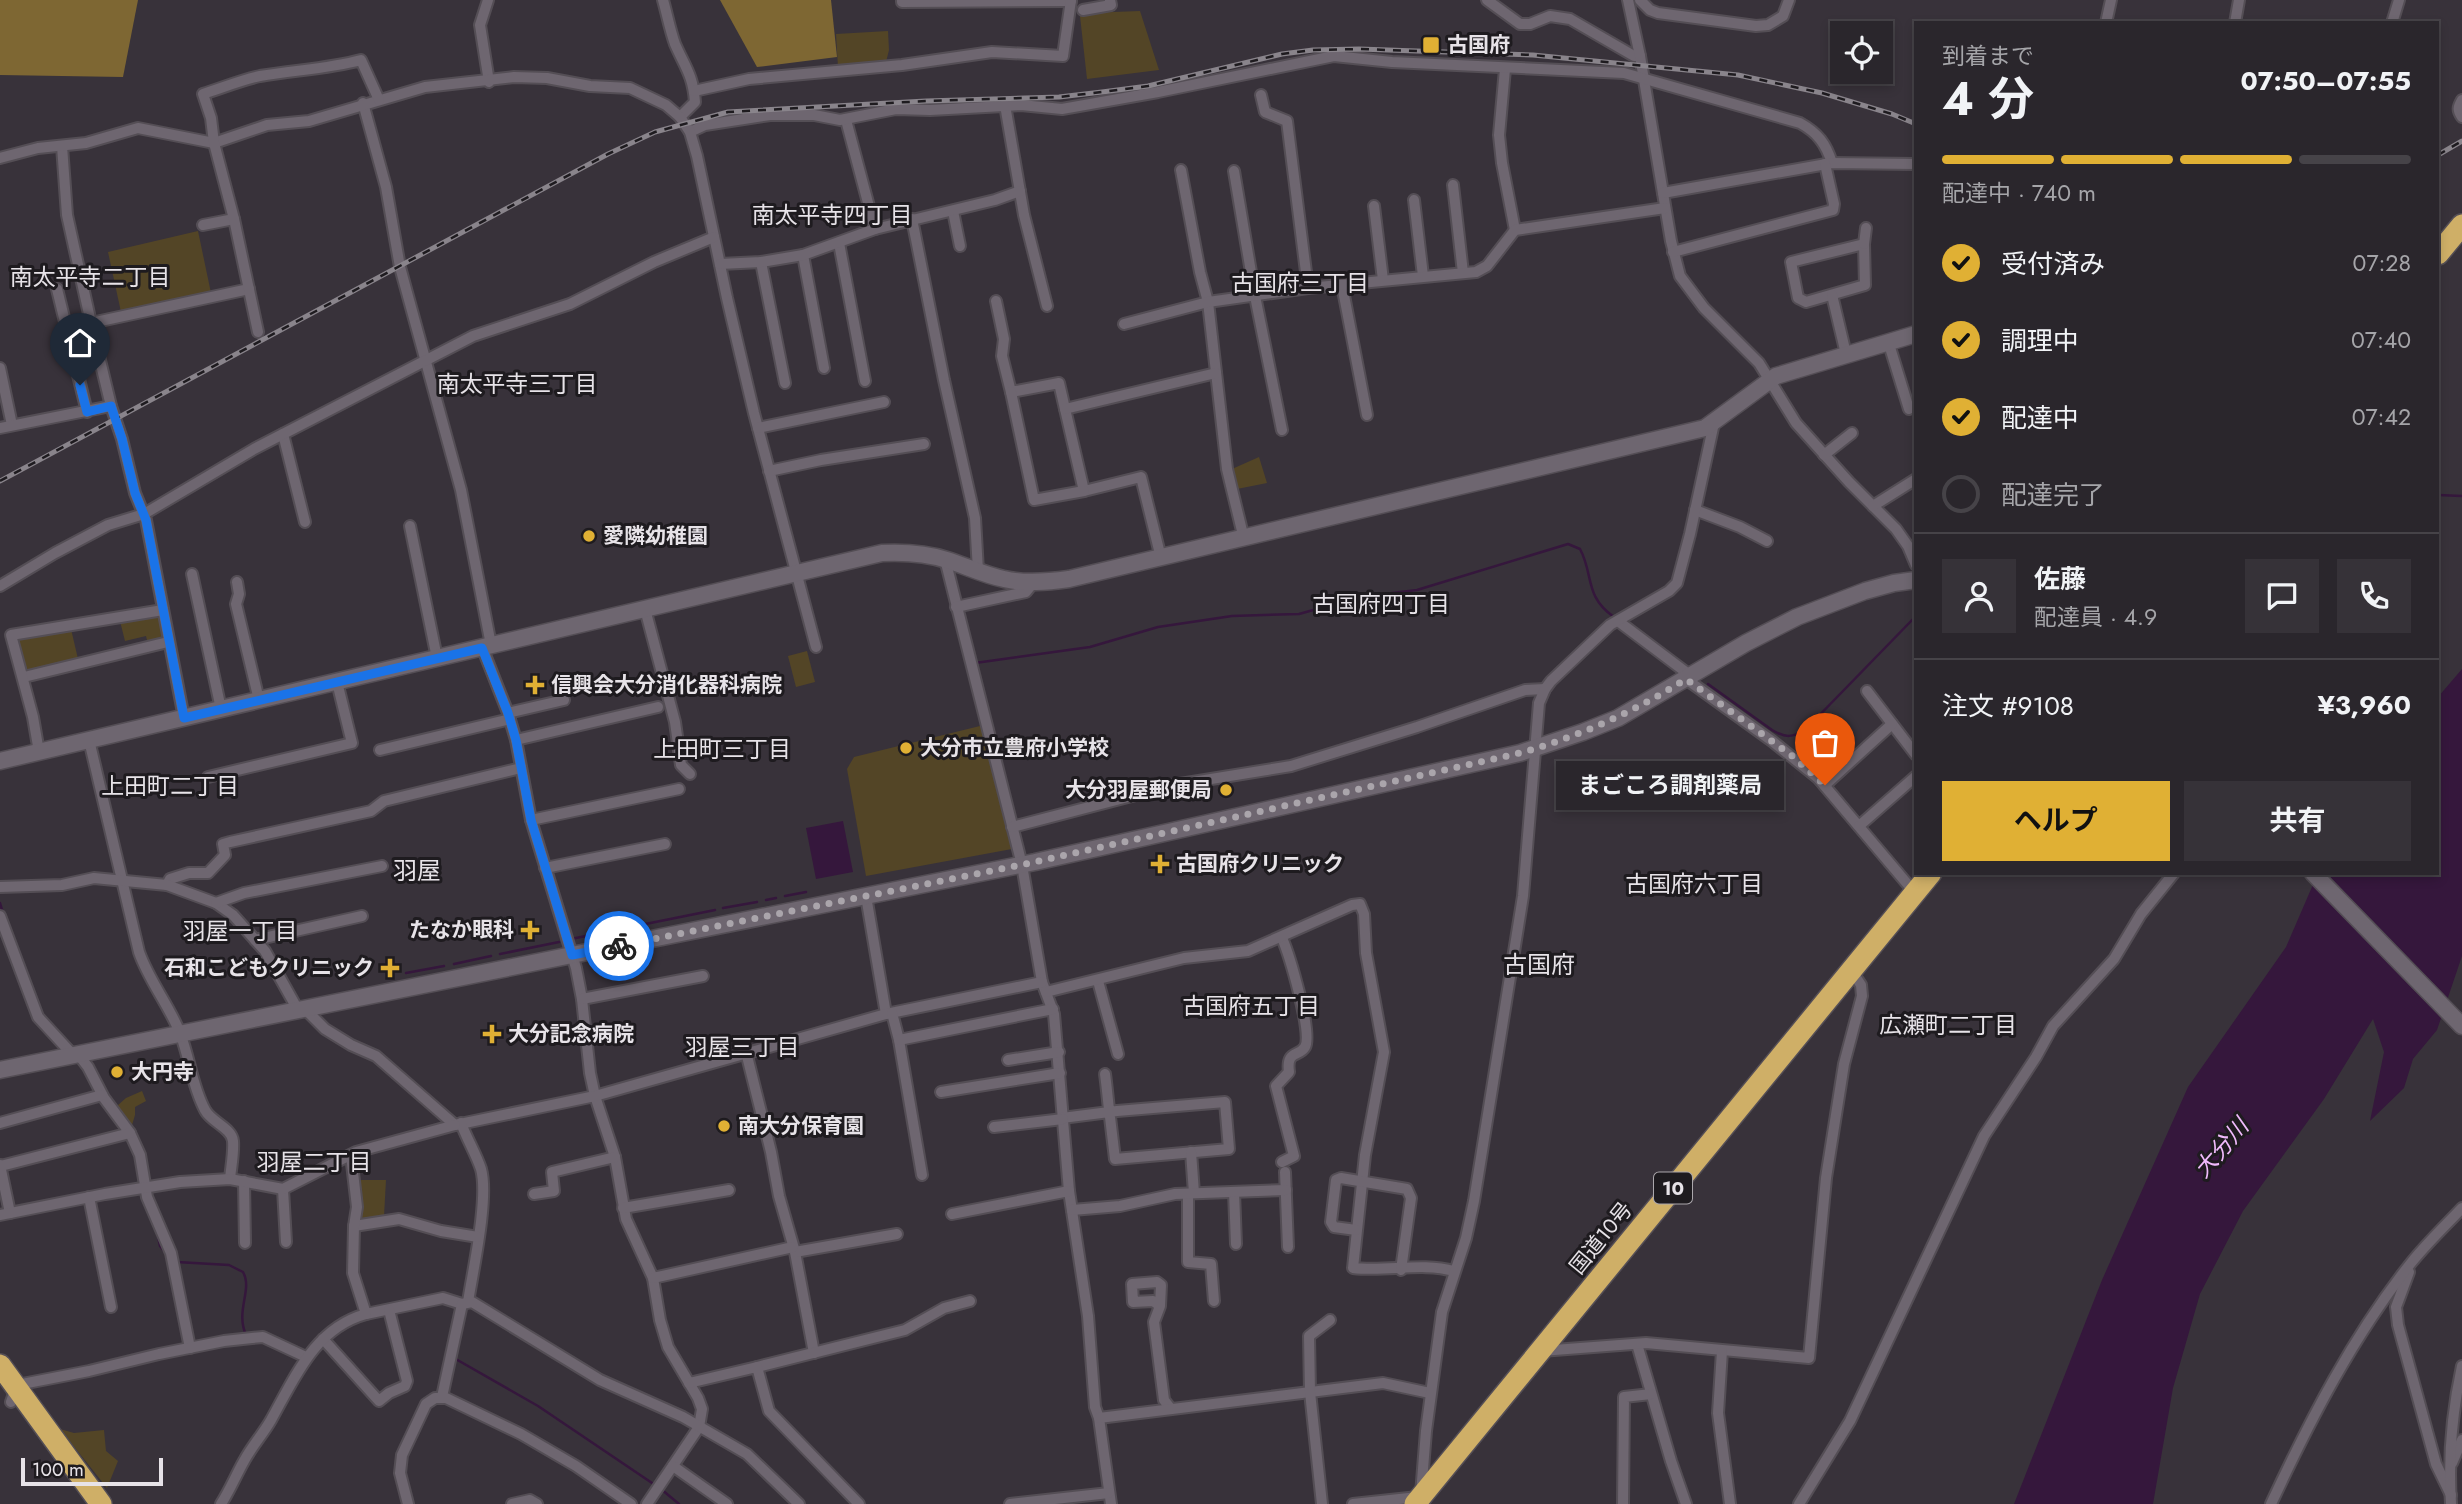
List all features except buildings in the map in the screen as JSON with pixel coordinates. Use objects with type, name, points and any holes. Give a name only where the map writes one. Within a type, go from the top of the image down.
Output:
[{"type":"highway","points":[[2440,247],[2462,225]]},
{"type":"highway","name":"国道10号","points":[[1420,1502],[1929,875]]},
{"type":"highway","points":[[5,1382],[87,1504]]},
{"type":"highway","points":[[5,1382],[101,1504]]},
{"type":"street","points":[[488,0],[483,11],[480,34],[489,82]]},
{"type":"street","points":[[663,0],[675,43],[690,72],[694,91],[695,102],[680,117]]},
{"type":"street","points":[[694,91],[749,79],[902,65],[992,52],[1063,56],[1071,1],[902,0]]},
{"type":"street","points":[[1083,10],[1111,5],[1110,0]]},
{"type":"street","points":[[1487,0],[1520,24],[1530,24],[1550,16],[1563,17],[1634,56],[1640,56]]},
{"type":"street","points":[[1628,0],[1644,77],[1673,252],[1685,284],[1704,308],[1753,356],[1770,379],[1790,416],[1900,535],[1914,561]]},
{"type":"street","points":[[1640,0],[1650,10],[1658,13],[1756,26],[1768,25],[1783,16],[1789,0]]},
{"type":"street","points":[[2106,21],[2111,0]]},
{"type":"street","points":[[2235,21],[2239,0]]},
{"type":"street","points":[[2393,21],[2399,0]]},
{"type":"street","points":[[690,132],[705,125],[770,115],[814,114],[846,120],[883,110],[1006,105],[1062,109],[1334,56],[1371,61],[1505,69],[1603,71],[1644,77],[1800,123],[1814,130],[1827,147],[1833,211],[1673,252]]},
{"type":"street","points":[[258,332],[234,219],[214,143],[211,118],[203,94],[256,77],[310,68],[332,68],[361,60],[379,100]]},
{"type":"street","points":[[1505,69],[1499,135],[1515,230]]},
{"type":"street","points":[[0,158],[32,149],[86,143],[138,128],[214,143],[267,125],[309,121],[363,103],[434,86],[489,82],[523,76],[590,86],[630,88],[666,105],[680,117],[690,132],[758,428],[816,647]]},
{"type":"street","points":[[1261,94],[1265,111],[1287,121],[1308,288]]},
{"type":"street","points":[[2462,100],[2458,112],[2462,117]]},
{"type":"street","points":[[363,103],[386,187],[400,267],[461,490],[486,646],[516,740],[531,820],[572,955],[582,999],[590,1073],[615,1157],[623,1208],[628,1226],[653,1278],[664,1335],[701,1404],[699,1427],[647,1504]]},
{"type":"street","points":[[1006,105],[1030,243],[1047,306]]},
{"type":"street","points":[[846,120],[875,229]]},
{"type":"street","points":[[62,146],[67,215],[111,406],[135,493],[144,514],[184,718]]},
{"type":"street","points":[[1663,193],[1828,163],[1914,164]]},
{"type":"street","points":[[1181,170],[1208,302],[1227,468],[1244,539]]},
{"type":"street","points":[[1234,171],[1255,296],[1282,430]]},
{"type":"street","points":[[1453,184],[1462,273]]},
{"type":"street","points":[[720,264],[761,262],[803,255],[875,229],[953,211],[1020,191]]},
{"type":"street","points":[[1414,201],[1423,276]]},
{"type":"street","points":[[1374,206],[1383,280]]},
{"type":"street","points":[[1124,324],[1208,302],[1308,288],[1476,272],[1487,266],[1515,230],[1665,208]]},
{"type":"street","points":[[953,211],[960,246]]},
{"type":"street","points":[[202,225],[234,219]]},
{"type":"street","points":[[912,219],[975,518],[978,570]]},
{"type":"street","points":[[1864,244],[1791,262],[1798,298],[1807,302],[1865,285],[1866,228]]},
{"type":"street","points":[[0,586],[108,525],[144,514],[254,449],[480,334],[570,304],[654,262],[714,237]]},
{"type":"street","points":[[838,243],[865,381]]},
{"type":"street","points":[[803,255],[824,368]]},
{"type":"street","points":[[761,262],[785,383]]},
{"type":"street","points":[[1342,285],[1367,415]]},
{"type":"street","points":[[57,289],[87,412]]},
{"type":"street","points":[[68,332],[91,323],[249,289]]},
{"type":"street","points":[[1832,295],[1846,354]]},
{"type":"street","points":[[996,301],[1004,339],[1002,356],[1034,500],[1140,477],[1160,558]]},
{"type":"street","points":[[0,761],[882,553],[912,553],[944,559],[1001,579],[1034,582],[1069,579],[1705,428],[1770,379],[1914,334]]},
{"type":"street","points":[[1888,341],[1910,402]]},
{"type":"street","points":[[0,368],[12,425]]},
{"type":"street","points":[[1065,409],[1216,373]]},
{"type":"street","points":[[1011,392],[1059,383],[1084,491]]},
{"type":"street","points":[[758,428],[884,402]]},
{"type":"street","points":[[0,428],[111,406]]},
{"type":"street","points":[[1353,1504],[1420,1502],[1430,1392],[1442,1312],[1466,1238],[1477,1187],[1507,1000],[1527,869],[1538,710],[1545,689],[1610,625],[1669,591],[1677,583],[1714,423]]},
{"type":"street","points":[[1824,455],[1852,433]]},
{"type":"street","points":[[283,435],[305,522]]},
{"type":"street","points":[[769,471],[924,444]]},
{"type":"street","points":[[1873,506],[1914,480]]},
{"type":"street","points":[[1695,510],[1740,527],[1767,541]]},
{"type":"street","points":[[410,526],[437,658]]},
{"type":"street","points":[[944,559],[1022,864],[1044,987],[1053,1009],[1059,1052],[1059,1087],[1069,1191],[1088,1316],[1095,1407],[1099,1418],[1110,1498],[1010,1504]]},
{"type":"street","points":[[192,574],[221,709]]},
{"type":"street","points":[[0,1070],[1022,864],[1536,748],[1607,723],[1746,643],[1797,617],[1865,591],[1914,580]]},
{"type":"street","points":[[237,582],[239,594],[236,604],[259,700]]},
{"type":"street","points":[[956,607],[1026,592],[1034,582]]},
{"type":"street","points":[[645,609],[675,722],[681,765],[690,774]]},
{"type":"street","points":[[39,752],[24,677],[11,635],[163,610]]},
{"type":"street","points":[[1618,621],[1791,755],[1825,785],[1915,893]]},
{"type":"street","points":[[24,677],[168,642]]},
{"type":"street","points":[[208,777],[352,743],[337,682]]},
{"type":"street","points":[[1012,827],[1174,785],[1292,766],[1525,690],[1545,689]]},
{"type":"street","points":[[1867,691],[1914,752]]},
{"type":"street","points":[[380,750],[564,700]]},
{"type":"street","points":[[516,740],[658,707]]},
{"type":"street","points":[[1825,785],[1892,724]]},
{"type":"street","points":[[89,740],[144,965],[170,1010],[180,1034],[195,1090],[206,1114],[230,1133],[233,1140],[230,1179]]},
{"type":"street","points":[[167,885],[170,879],[181,875],[208,873],[225,855],[223,844],[371,811],[384,801],[521,768]]},
{"type":"street","points":[[1859,826],[1914,778]]},
{"type":"street","points":[[531,820],[679,789]]},
{"type":"street","points":[[544,868],[666,844]]},
{"type":"street","points":[[216,903],[244,894],[382,866]]},
{"type":"street","points":[[1799,1504],[1850,1421],[1984,1136],[2053,1026],[2114,959],[2141,914],[2172,875]]},
{"type":"street","points":[[2316,875],[2462,1026]]},
{"type":"street","points":[[0,887],[62,885],[94,878],[167,885],[216,903],[233,915],[255,940],[276,967],[301,1009],[325,1030],[376,1056],[458,1124],[481,1168],[483,1180],[478,1237],[442,1397]]},
{"type":"street","points":[[866,896],[889,1014],[899,1040],[922,1175]]},
{"type":"street","points":[[130,1133],[0,1165],[5,1214],[146,1187],[230,1179],[283,1189],[351,1155],[458,1124],[595,1096],[889,1014],[1044,987],[1098,981],[1184,958],[1243,952],[1354,904],[1360,904],[1363,909],[1366,953],[1384,1052],[1362,1182],[1353,1268],[1377,1271],[1438,1267],[1454,1271]]},
{"type":"street","points":[[0,916],[38,1017],[88,1067],[102,1095],[130,1133],[140,1155],[147,1196],[171,1253],[190,1348]]},
{"type":"street","points":[[255,940],[362,916]]},
{"type":"street","points":[[1282,937],[1303,1010],[1306,1042],[1303,1049],[1293,1054],[1288,1064],[1289,1072],[1276,1086],[1294,1156],[1284,1167],[1289,1247]]},
{"type":"street","points":[[1540,1351],[1637,1344],[1809,1358],[1826,1178],[1844,1065],[1862,996],[1861,985],[1851,970]]},
{"type":"street","points":[[582,999],[703,976]]},
{"type":"street","points":[[1098,981],[1118,1054]]},
{"type":"street","points":[[899,1040],[1053,1009]]},
{"type":"street","points":[[746,1052],[794,1250],[814,1353]]},
{"type":"street","points":[[1008,1060],[1059,1052]]},
{"type":"street","points":[[941,1092],[1060,1073]]},
{"type":"street","points":[[994,1128],[1109,1112],[1225,1102],[1228,1149],[1115,1158],[1109,1112],[1105,1074]]},
{"type":"street","points":[[0,1123],[102,1095]]},
{"type":"street","points":[[1191,1152],[1188,1262],[1210,1264],[1214,1301]]},
{"type":"street","points":[[351,1155],[357,1208],[353,1273],[366,1314]]},
{"type":"street","points":[[534,1195],[554,1191],[552,1172],[615,1157]]},
{"type":"street","points":[[1356,1230],[1334,1227],[1331,1222],[1336,1180],[1341,1178],[1408,1189],[1411,1198],[1401,1269]]},
{"type":"street","points":[[244,1181],[245,1243]]},
{"type":"street","points":[[283,1189],[286,1242]]},
{"type":"street","points":[[623,1208],[729,1190]]},
{"type":"street","points":[[1072,1210],[1120,1206],[1166,1195],[1286,1190]]},
{"type":"street","points":[[952,1214],[1069,1191]]},
{"type":"street","points":[[1234,1192],[1236,1244]]},
{"type":"street","points":[[89,1197],[111,1307]]},
{"type":"street","points":[[2272,1504],[2302,1437],[2333,1379],[2380,1305],[2411,1262],[2462,1208]]},
{"type":"street","points":[[354,1226],[399,1219],[441,1231],[478,1237]]},
{"type":"street","points":[[653,1278],[794,1250],[897,1234]]},
{"type":"street","points":[[2411,1262],[2409,1277],[2399,1294],[2396,1307],[2398,1325],[2436,1464],[2451,1500]]},
{"type":"street","points":[[1160,1306],[1153,1301],[1133,1302],[1132,1284],[1157,1282],[1160,1285],[1174,1282]]},
{"type":"street","points":[[1160,1285],[1160,1306],[1154,1322],[1164,1400],[1171,1409]]},
{"type":"street","points":[[221,1504],[306,1357],[323,1339],[349,1318],[443,1298],[465,1303],[600,1380],[674,1413],[752,1457],[770,1478],[799,1504]]},
{"type":"street","points":[[689,1383],[905,1329],[944,1308],[970,1301]]},
{"type":"street","points":[[323,1339],[379,1401],[405,1386],[407,1381],[389,1310]]},
{"type":"street","points":[[1322,1504],[1310,1392],[1309,1336],[1330,1320]]},
{"type":"street","points":[[5,1382],[22,1384],[224,1341],[263,1337],[306,1357]]},
{"type":"street","points":[[1637,1344],[1686,1504]]},
{"type":"street","points":[[1722,1351],[1718,1413],[1730,1504]]},
{"type":"street","points":[[2451,1500],[2449,1469],[2452,1421],[2462,1366]]},
{"type":"street","points":[[757,1367],[769,1411],[859,1504]]},
{"type":"street","points":[[1099,1418],[1383,1383],[1430,1392]]},
{"type":"street","points":[[1623,1504],[1624,1397],[1651,1394]]},
{"type":"street","points":[[408,1504],[400,1473],[402,1455],[426,1404],[442,1397],[521,1434],[576,1466],[631,1504]]},
{"type":"street","points":[[2449,1469],[2462,1440]]},
{"type":"street","points":[[673,1466],[727,1504]]},
{"type":"street","points":[[512,1504],[530,1500],[537,1504]]},
{"type":"shaded area","points":[[0,0],[138,0],[123,77],[0,75]]},
{"type":"shaded area","points":[[720,0],[831,0],[837,57],[757,67]]},
{"type":"shaded area","points":[[1140,11],[1159,70],[1087,79],[1080,16],[1087,13]]},
{"type":"shaded area","points":[[888,31],[889,50],[886,62],[838,67],[836,34]]},
{"type":"shaded area","points":[[198,231],[211,293],[121,312],[108,252]]},
{"type":"shaded area","points":[[1259,457],[1267,483],[1237,489],[1232,469]]},
{"type":"shaded area","points":[[160,615],[164,640],[148,644],[146,636],[125,641],[120,621]]},
{"type":"shaded area","points":[[71,629],[78,659],[25,672],[17,638]]},
{"type":"shaded area","points":[[807,651],[815,682],[796,687],[788,656]]},
{"type":"shaded area","points":[[984,725],[1012,849],[866,876],[847,769],[854,757]]},
{"type":"shaded area","points":[[142,1091],[146,1101],[135,1107],[132,1125],[117,1106],[126,1098]]},
{"type":"shaded area","points":[[359,1180],[386,1180],[384,1216],[358,1223]]},
{"type":"shaded area","points":[[60,1429],[74,1433],[104,1430],[106,1451],[118,1461],[107,1488]]},
{"type":"water","name":"大分川","points":[[2462,669],[2462,956],[2437,1030],[2413,1059],[2404,1088],[2370,1121],[2384,1052],[2373,1019],[2324,1099],[2243,1211],[2200,1294],[2173,1388],[2153,1504],[2014,1504],[2102,1280],[2188,1087],[2286,947],[2317,875],[2439,875],[2439,696]]},
{"type":"water","points":[[843,821],[853,872],[816,879],[806,828]]},
{"type":"waterway","points":[[2439,495],[2462,496]]},
{"type":"waterway","points":[[975,663],[1090,647],[1158,627],[1232,616],[1299,614],[1360,597],[1417,590],[1568,544],[1580,549],[1594,593],[1604,609],[1614,617]]},
{"type":"waterway","points":[[1708,684],[1777,733],[1785,736],[1797,734],[1806,729],[1914,618]]},
{"type":"waterway","points":[[785,896],[806,892]]},
{"type":"waterway","points":[[766,900],[776,898]]},
{"type":"waterway","points":[[723,908],[757,902]]},
{"type":"waterway","points":[[0,903],[3,913]]},
{"type":"waterway","points":[[571,939],[715,910]]},
{"type":"waterway","points":[[500,954],[559,942]]},
{"type":"waterway","points":[[454,964],[491,956]]},
{"type":"waterway","points":[[406,973],[444,966]]},
{"type":"waterway","points":[[157,1232],[160,1246],[169,1257]]},
{"type":"waterway","points":[[177,1262],[229,1265],[243,1272],[246,1286],[242,1317],[246,1335]]},
{"type":"waterway","points":[[454,1358],[538,1406],[655,1485]]},
{"type":"waterway","points":[[661,1489],[679,1504]]},
{"type":"railway","points":[[0,481],[608,154],[655,132],[728,112],[1059,97],[1148,86],[1282,54],[1359,49],[1533,55],[1738,75],[1822,93],[1914,123]]},
{"type":"railway","points":[[2439,154],[2462,141]]},
{"type":"way so far","points":[[619,946],[1035,862],[1520,753],[1599,727],[1686,679],[1791,755],[1825,785]]},
{"type":"place","name":"古国府","points":[[1431,45]]},
{"type":"place","name":"愛隣幼稚園","points":[[589,536]]},
{"type":"place","name":"信興会大分消化器科病院","points":[[535,685]]},
{"type":"place","name":"大分市立豊府小学校","points":[[906,748]]},
{"type":"place","name":"まごころ調剤薬局","points":[[1825,785]]},
{"type":"place","name":"大分羽屋郵便局","points":[[1226,790]]},
{"type":"place","name":"古国府クリニック","points":[[1160,864]]},
{"type":"place","name":"たなか眼科","points":[[530,930]]},
{"type":"place","name":"石和こどもクリニック","points":[[390,968]]},
{"type":"place","name":"大分記念病院","points":[[492,1034]]},
{"type":"place","name":"大円寺","points":[[117,1072]]},
{"type":"place","name":"南大分保育園","points":[[724,1126]]},
{"type":"district","name":"南太平寺四丁目","points":[[832,215]]},
{"type":"district","name":"南太平寺二丁目","points":[[90,277]]},
{"type":"district","name":"古国府三丁目","points":[[1300,283]]},
{"type":"district","name":"南太平寺三丁目","points":[[517,384]]},
{"type":"district","name":"古国府四丁目","points":[[1381,604]]},
{"type":"district","name":"上田町三丁目","points":[[722,749]]},
{"type":"district","name":"上田町二丁目","points":[[170,786]]},
{"type":"district","name":"羽屋","points":[[417,870]]},
{"type":"district","name":"古国府六丁目","points":[[1694,884]]},
{"type":"district","name":"羽屋一丁目","points":[[240,931]]},
{"type":"district","name":"古国府","points":[[1539,964]]},
{"type":"district","name":"古国府五丁目","points":[[1251,1006]]},
{"type":"district","name":"広瀬町二丁目","points":[[1948,1025]]},
{"type":"district","name":"羽屋三丁目","points":[[742,1047]]},
{"type":"district","name":"羽屋二丁目","points":[[314,1162]]},
{"type":"route","points":[[80,385],[87,412],[111,406],[122,439],[135,493],[146,520],[184,718],[482,648],[502,695],[516,740],[531,820],[572,955],[619,946]]}]
